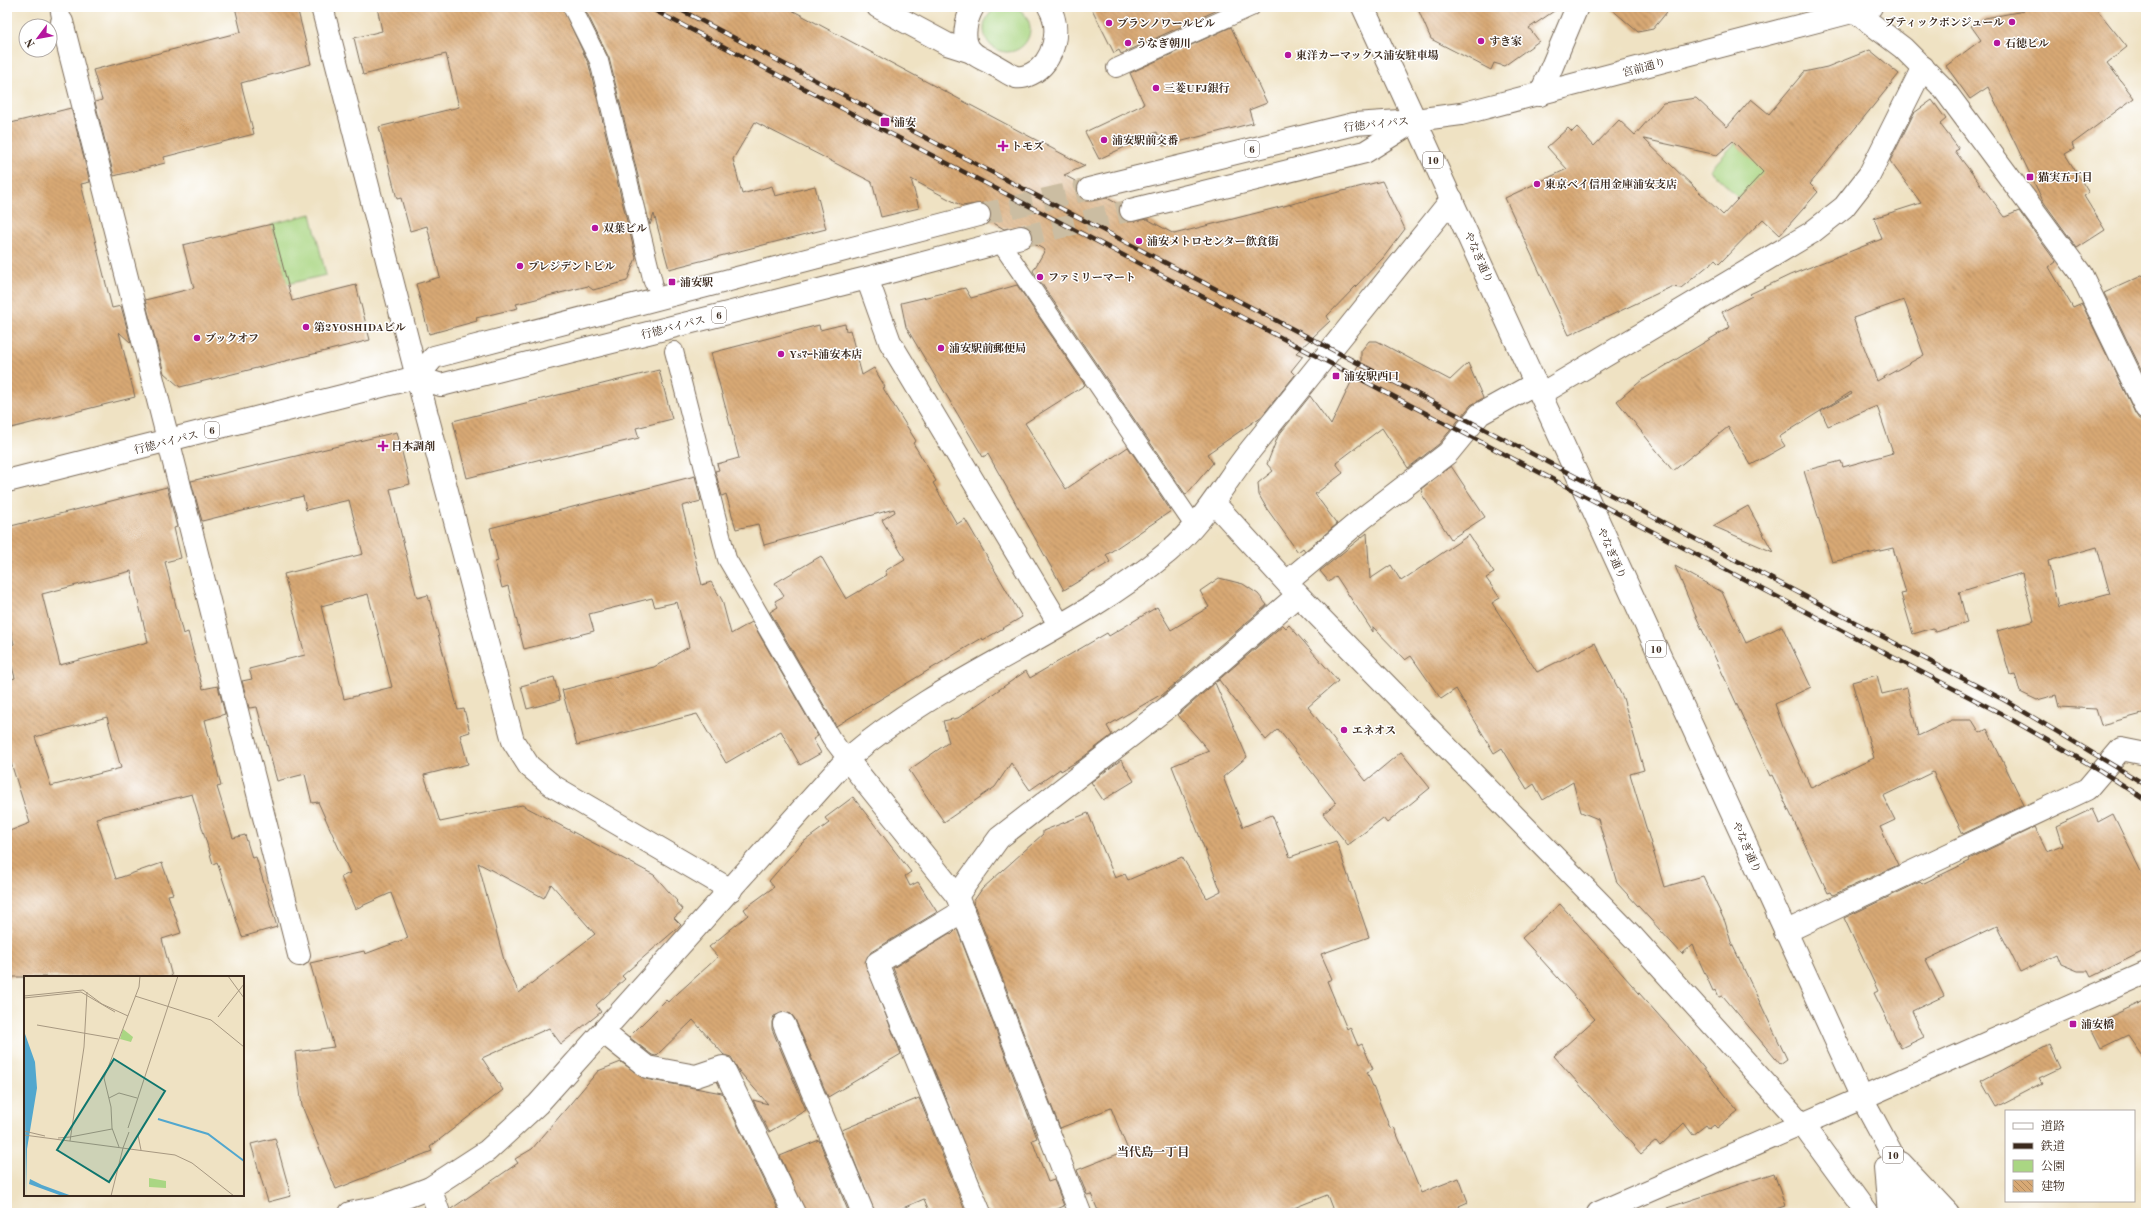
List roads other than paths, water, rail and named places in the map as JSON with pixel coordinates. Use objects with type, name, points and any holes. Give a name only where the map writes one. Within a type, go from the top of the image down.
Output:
[{"type":"street","points":[[322,7],[417,378],[513,741],[529,766],[553,786],[731,890]]},
{"type":"street","points":[[572,7],[599,61],[653,282]]},
{"type":"street","points":[[878,7],[947,44],[972,52],[1016,77],[1027,76],[1038,71],[1052,52],[1055,36],[1052,12],[1049,7]]},
{"type":"street","points":[[972,52],[966,39],[967,17],[973,7]]},
{"type":"street","points":[[1116,68],[1252,7]]},
{"type":"street","name":"やなぎ通り","points":[[1363,7],[1862,1098]]},
{"type":"street","points":[[1540,95],[1577,7]]},
{"type":"street","points":[[1858,9],[1903,48],[1943,88],[2081,274],[2146,408]]},
{"type":"street","name":"宮前通り","points":[[1415,120],[1461,114],[1540,95],[1858,9]]},
{"type":"street","points":[[61,15],[299,955]]},
{"type":"street","points":[[980,1213],[877,963],[960,904],[999,838],[1168,707],[1292,589],[1362,519],[1448,453],[1480,414],[1538,388],[1811,233],[1844,207],[1869,175],[1923,67]]},
{"type":"street","name":"行徳バイパス","points":[[1089,188],[1354,124],[1415,120]]},
{"type":"street","name":"行徳バイパス","points":[[1131,210],[1365,152],[1415,120]]},
{"type":"street","points":[[350,1213],[380,1207],[430,1188],[488,1151],[538,1104],[847,759],[875,735],[902,716],[1125,585],[1168,552],[1196,527],[1214,503],[1247,453],[1452,199]]},
{"type":"street","points":[[417,378],[434,357],[979,215]]},
{"type":"street","points":[[1011,240],[1196,527]]},
{"type":"street","name":"行徳バイパス","points":[[7,481],[417,378],[441,385],[867,278],[1011,240]]},
{"type":"street","points":[[867,278],[890,342],[1059,624]]},
{"type":"street","points":[[674,351],[726,559],[834,743],[960,904],[1080,1213]]},
{"type":"street","points":[[1214,503],[1292,589],[1634,938],[1802,1124],[1867,1213]]},
{"type":"street","points":[[1785,932],[2087,789],[2121,749],[2146,754]]},
{"type":"street","points":[[1598,1213],[2146,973]]},
{"type":"street","points":[[784,1024],[863,1213]]},
{"type":"street","points":[[603,1032],[647,1067],[696,1076],[723,1067],[794,1213]]},
{"type":"street","name":"10","points":[[1862,1098],[1889,1156],[1924,1213]]},
{"type":"street","points":[[1889,1156],[1889,1213]]},
{"type":"street","points":[[1889,1156],[1948,1213]]},
{"type":"street","name":"10","points":[[1889,1156],[1905,1213]]},
{"type":"street","points":[[430,1188],[439,1213]]},
{"type":"tunnel","points":[[979,215],[1089,189]]},
{"type":"tunnel","points":[[1021,237],[1131,210]]},
{"type":"railway","points":[[648,7],[2000,713],[2101,771],[2146,800]]},
{"type":"railway","points":[[675,7],[2006,701],[2146,785]]},
{"type":"place","name":"ブティックボンジュール","points":[[2012,22]]},
{"type":"place","name":"ブランノワールビル","points":[[1109,23]]},
{"type":"place","name":"すき家","points":[[1481,41]]},
{"type":"place","name":"うなぎ朝川","points":[[1128,43]]},
{"type":"place","name":"石徳ビル","points":[[1997,43]]},
{"type":"place","name":"東洋カーマックス浦安駐車場","points":[[1288,55]]},
{"type":"place","name":"三菱UFJ銀行","points":[[1156,88]]},
{"type":"place","name":"浦安","points":[[885,122]]},
{"type":"place","name":"浦安駅前交番","points":[[1104,140]]},
{"type":"place","name":"トモズ","points":[[1003,146]]},
{"type":"place","name":"猫実五丁目","points":[[2030,177]]},
{"type":"place","name":"東京ベイ信用金庫浦安支店","points":[[1537,184]]},
{"type":"place","name":"双葉ビル","points":[[595,228]]},
{"type":"place","name":"浦安メトロセンター飲食街","points":[[1139,241]]},
{"type":"place","name":"プレジデントビル","points":[[520,266]]},
{"type":"place","name":"ファミリーマート","points":[[1040,277]]},
{"type":"place","name":"浦安駅","points":[[672,282]]},
{"type":"place","name":"第2YOSHIDAビル","points":[[306,327]]},
{"type":"place","name":"ブックオフ","points":[[197,338]]},
{"type":"place","name":"浦安駅前郵便局","points":[[941,348]]},
{"type":"place","name":"Ysﾏｰﾄ浦安本店","points":[[781,354]]},
{"type":"place","name":"浦安駅西口","points":[[1336,376]]},
{"type":"place","name":"日本調剤","points":[[383,446]]},
{"type":"place","name":"エネオス","points":[[1344,730]]},
{"type":"place","name":"浦安橋","points":[[2073,1024]]},
{"type":"district","name":"当代島一丁目","points":[[1153,1152]]}]
